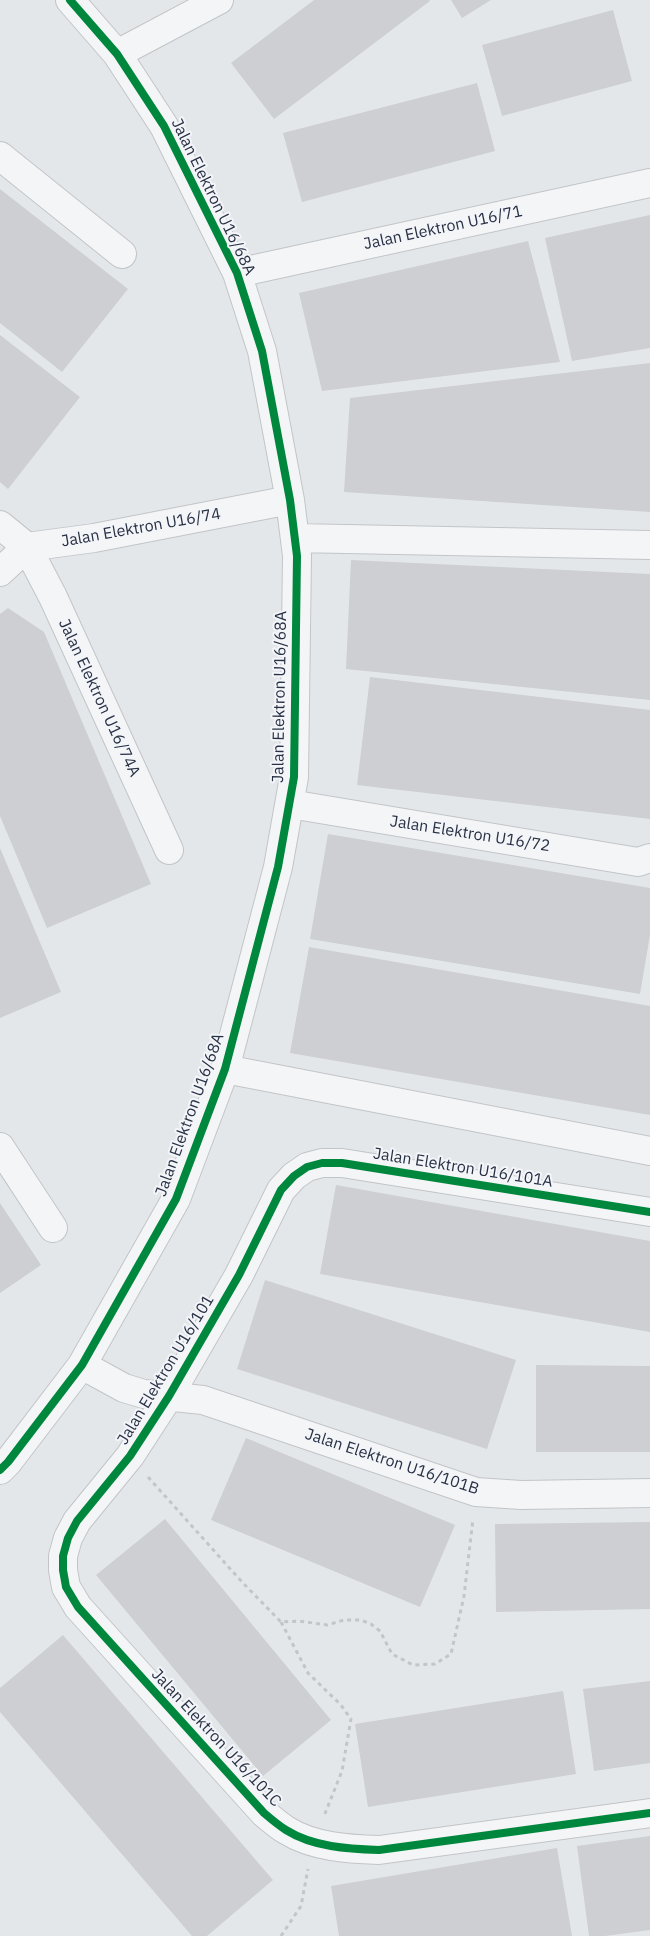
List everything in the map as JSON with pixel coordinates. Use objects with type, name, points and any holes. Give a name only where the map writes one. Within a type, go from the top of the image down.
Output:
[{"type":"street","name":"Jalan Elektron U16/68A","points":[[0,1470],[82,1365],[176,1200],[225,1069],[278,867],[294,776],[297,556],[290,500],[262,351],[237,273],[164,126],[117,54],[70,0]]},
{"type":"street","points":[[117,54],[219,0]]},
{"type":"street","points":[[0,156],[122,254]]},
{"type":"street","name":"Jalan Elektron U16/71","points":[[237,273],[650,182]]},
{"type":"street","name":"Jalan Elektron U16/74","points":[[27,547],[94,538],[290,500]]},
{"type":"street","points":[[0,525],[27,547],[0,572]]},
{"type":"street","points":[[295,538],[650,545]]},
{"type":"street","name":"Jalan Elektron U16/74A","points":[[27,547],[57,606],[169,850]]},
{"type":"street","name":"Jalan Elektron U16/72","points":[[290,804],[638,862],[650,858]]},
{"type":"street","name":"Jalan Elektron U16/68A","points":[[225,1069],[650,1151]]},
{"type":"street","points":[[0,1147],[53,1228]]},
{"type":"street","name":"Jalan Elektron U16/101A","points":[[281,1190],[294,1176],[306,1167],[322,1163],[342,1163],[650,1212]]},
{"type":"street","name":"Jalan Elektron U16/101","points":[[63,1556],[68,1538],[77,1521],[130,1456],[169,1396],[239,1275],[281,1190]]},
{"type":"street","name":"Jalan Elektron U16/101","points":[[82,1365],[124,1388],[144,1394],[169,1396]]},
{"type":"street","name":"Jalan Elektron U16/101B","points":[[169,1396],[203,1400],[476,1492],[521,1495],[650,1493]]},
{"type":"street","name":"Jalan Elektron U16/101C","points":[[63,1556],[66,1587],[78,1607],[264,1813],[287,1831],[313,1841],[348,1849],[379,1850],[650,1813]]},
{"type":"path","points":[[130,1456],[280,1622],[308,1673],[340,1705],[351,1719],[342,1771],[313,1841],[302,1906],[281,1936]]},
{"type":"path","points":[[280,1622],[299,1620],[327,1625],[344,1620],[361,1620],[371,1624],[380,1631],[392,1654],[413,1665],[435,1664],[451,1654],[464,1596],[476,1492]]},
{"type":"building","points":[[314,0],[430,1],[274,119],[231,63]]},
{"type":"building","points":[[451,0],[491,0],[462,18]]},
{"type":"building","points":[[613,10],[632,81],[502,116],[482,45]]},
{"type":"building","points":[[477,83],[495,151],[302,202],[283,133]]},
{"type":"building","points":[[0,189],[128,289],[62,372],[0,323]]},
{"type":"building","points":[[650,215],[650,348],[572,361],[545,238]]},
{"type":"building","points":[[528,241],[560,362],[322,391],[299,293]]},
{"type":"building","points":[[0,335],[80,397],[8,489],[0,482]]},
{"type":"building","points":[[650,363],[650,512],[344,492],[350,398]]},
{"type":"building","points":[[351,560],[650,574],[650,700],[346,669]]},
{"type":"building","points":[[8,608],[44,632],[151,884],[47,928],[0,816],[0,614]]},
{"type":"building","points":[[370,677],[650,710],[650,819],[357,785]]},
{"type":"building","points":[[328,834],[650,888],[650,935],[640,994],[310,939]]},
{"type":"building","points":[[0,848],[61,992],[0,1018]]},
{"type":"building","points":[[309,947],[650,1006],[650,1115],[290,1053]]},
{"type":"building","points":[[336,1185],[650,1241],[650,1332],[320,1274]]},
{"type":"building","points":[[0,1203],[41,1265],[0,1293]]},
{"type":"building","points":[[265,1280],[516,1360],[487,1449],[237,1369]]},
{"type":"building","points":[[536,1365],[650,1366],[650,1452],[536,1452]]},
{"type":"building","points":[[246,1438],[455,1525],[420,1607],[211,1520]]},
{"type":"building","points":[[165,1519],[331,1720],[263,1776],[96,1575]]},
{"type":"building","points":[[650,1522],[650,1609],[496,1612],[495,1524]]},
{"type":"building","points":[[63,1635],[273,1880],[207,1936],[192,1936],[0,1712],[0,1688]]},
{"type":"building","points":[[650,1681],[650,1763],[594,1771],[583,1689]]},
{"type":"building","points":[[563,1691],[576,1774],[368,1807],[355,1724]]},
{"type":"building","points":[[650,1836],[650,1930],[605,1936],[589,1936],[577,1846]]},
{"type":"building","points":[[557,1848],[572,1936],[339,1936],[331,1886]]},
{"type":"cycle path","points":[[0,1470],[82,1365],[176,1199],[225,1069],[278,867],[294,777],[297,556],[290,500],[262,351],[237,273],[164,126],[117,54],[70,0]]},
{"type":"cycle path","points":[[650,1212],[342,1163],[322,1163],[307,1167],[294,1176],[281,1190],[239,1275],[169,1396],[130,1456],[77,1521],[68,1538],[63,1556],[66,1587],[78,1607],[264,1813],[296,1836],[319,1844],[379,1850],[650,1813]]}]
